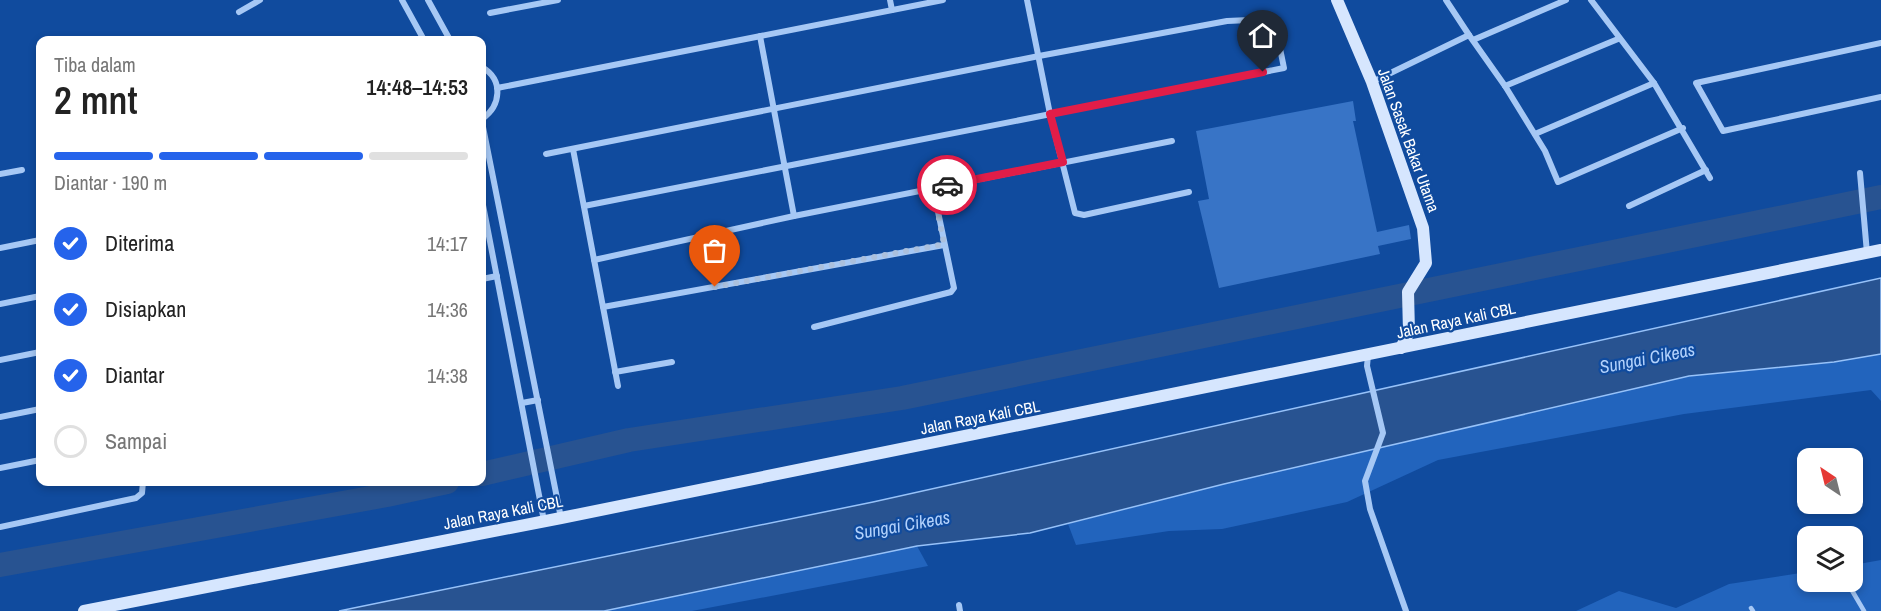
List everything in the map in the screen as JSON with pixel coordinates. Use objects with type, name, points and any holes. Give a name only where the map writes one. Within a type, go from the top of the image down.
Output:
[{"type":"main road","name":"Jalan Sasak Bakar Utama","points":[[1337,0],[1372,82],[1423,228],[1426,263],[1408,292],[1409,332],[1401,348]]},
{"type":"main road","name":"Jalan Raya Kali CBL","points":[[84,611],[1367,360],[1401,348],[1881,250]]},
{"type":"street","points":[[239,12],[260,0]]},
{"type":"street","points":[[402,0],[422,36]]},
{"type":"street","points":[[428,0],[448,36]]},
{"type":"street","points":[[515,0],[519,7]]},
{"type":"street","points":[[490,13],[558,0]]},
{"type":"street","points":[[890,0],[892,10]]},
{"type":"street","points":[[497,88],[943,0]]},
{"type":"street","points":[[1028,0],[1050,114],[1073,210],[1079,216],[1189,192]]},
{"type":"street","points":[[1446,0],[1535,134],[1558,182],[1683,128]]},
{"type":"street","points":[[1372,82],[1471,37],[1566,0]]},
{"type":"street","points":[[1591,0],[1618,39],[1654,82],[1683,128],[1710,178]]},
{"type":"street","points":[[546,154],[1227,21],[1274,19],[1284,68],[584,206]]},
{"type":"street","points":[[760,36],[794,216]]},
{"type":"street","points":[[1505,86],[1618,39]]},
{"type":"street","points":[[1881,43],[1696,83],[1724,131],[1881,97]]},
{"type":"street","points":[[486,70],[491,74],[497,88],[496,103],[486,116]]},
{"type":"street","points":[[1535,134],[1654,82]]},
{"type":"street","points":[[486,141],[561,518]]},
{"type":"street","points":[[594,260],[794,216],[1172,141]]},
{"type":"street","points":[[573,148],[618,386]]},
{"type":"street","points":[[0,174],[22,170]]},
{"type":"street","points":[[1629,206],[1706,170]]},
{"type":"street","points":[[1860,172],[1867,253]]},
{"type":"street","points":[[814,327],[950,294],[954,288],[933,188]]},
{"type":"street","points":[[486,220],[544,521]]},
{"type":"street","points":[[0,248],[36,241]]},
{"type":"street","points":[[603,307],[944,244]]},
{"type":"street","points":[[486,278],[497,276]]},
{"type":"street","points":[[0,304],[36,297]]},
{"type":"street","points":[[0,360],[36,353]]},
{"type":"street","points":[[1367,360],[1383,433],[1365,481],[1370,509],[1406,611]]},
{"type":"street","points":[[615,372],[672,362]]},
{"type":"street","points":[[522,403],[538,400]]},
{"type":"street","points":[[0,417],[36,410]]},
{"type":"street","points":[[0,468],[36,461]]},
{"type":"street","points":[[0,527],[136,498],[142,493],[143,486]]},
{"type":"lane","points":[[1853,592],[1864,611]]},
{"type":"shaded area","points":[[1881,354],[1881,401],[1871,390],[1684,414],[1438,460],[1347,502],[1222,529],[1169,531],[1076,545],[1068,524],[1224,484],[1689,376],[1834,362]]},
{"type":"shaded area","points":[[917,546],[928,566],[692,611],[599,611]]},
{"type":"shaded area","points":[[1881,560],[1881,611],[1576,611],[1619,591],[1676,608],[1729,584],[1797,574],[1797,592],[1863,592],[1863,563]]},
{"type":"water","name":"Sungai Cikeas","points":[[1881,278],[1881,354],[1834,362],[1689,376],[1224,484],[1030,533],[917,546],[604,611],[339,611],[873,502]]},
{"type":"building","points":[[1353,101],[1356,121],[1353,121],[1377,232],[1409,225],[1411,239],[1378,246],[1380,254],[1219,288],[1198,201],[1209,199],[1196,131]]},
{"type":"waterway","points":[[486,473],[629,440],[902,398],[1881,197]]},
{"type":"waterway","points":[[0,565],[429,486]]},
{"type":"way so far","points":[[715,287],[944,244],[933,188],[947,185]]},
{"type":"route","points":[[947,185],[1063,162],[1050,114],[1177,87],[1263,72]]}]
